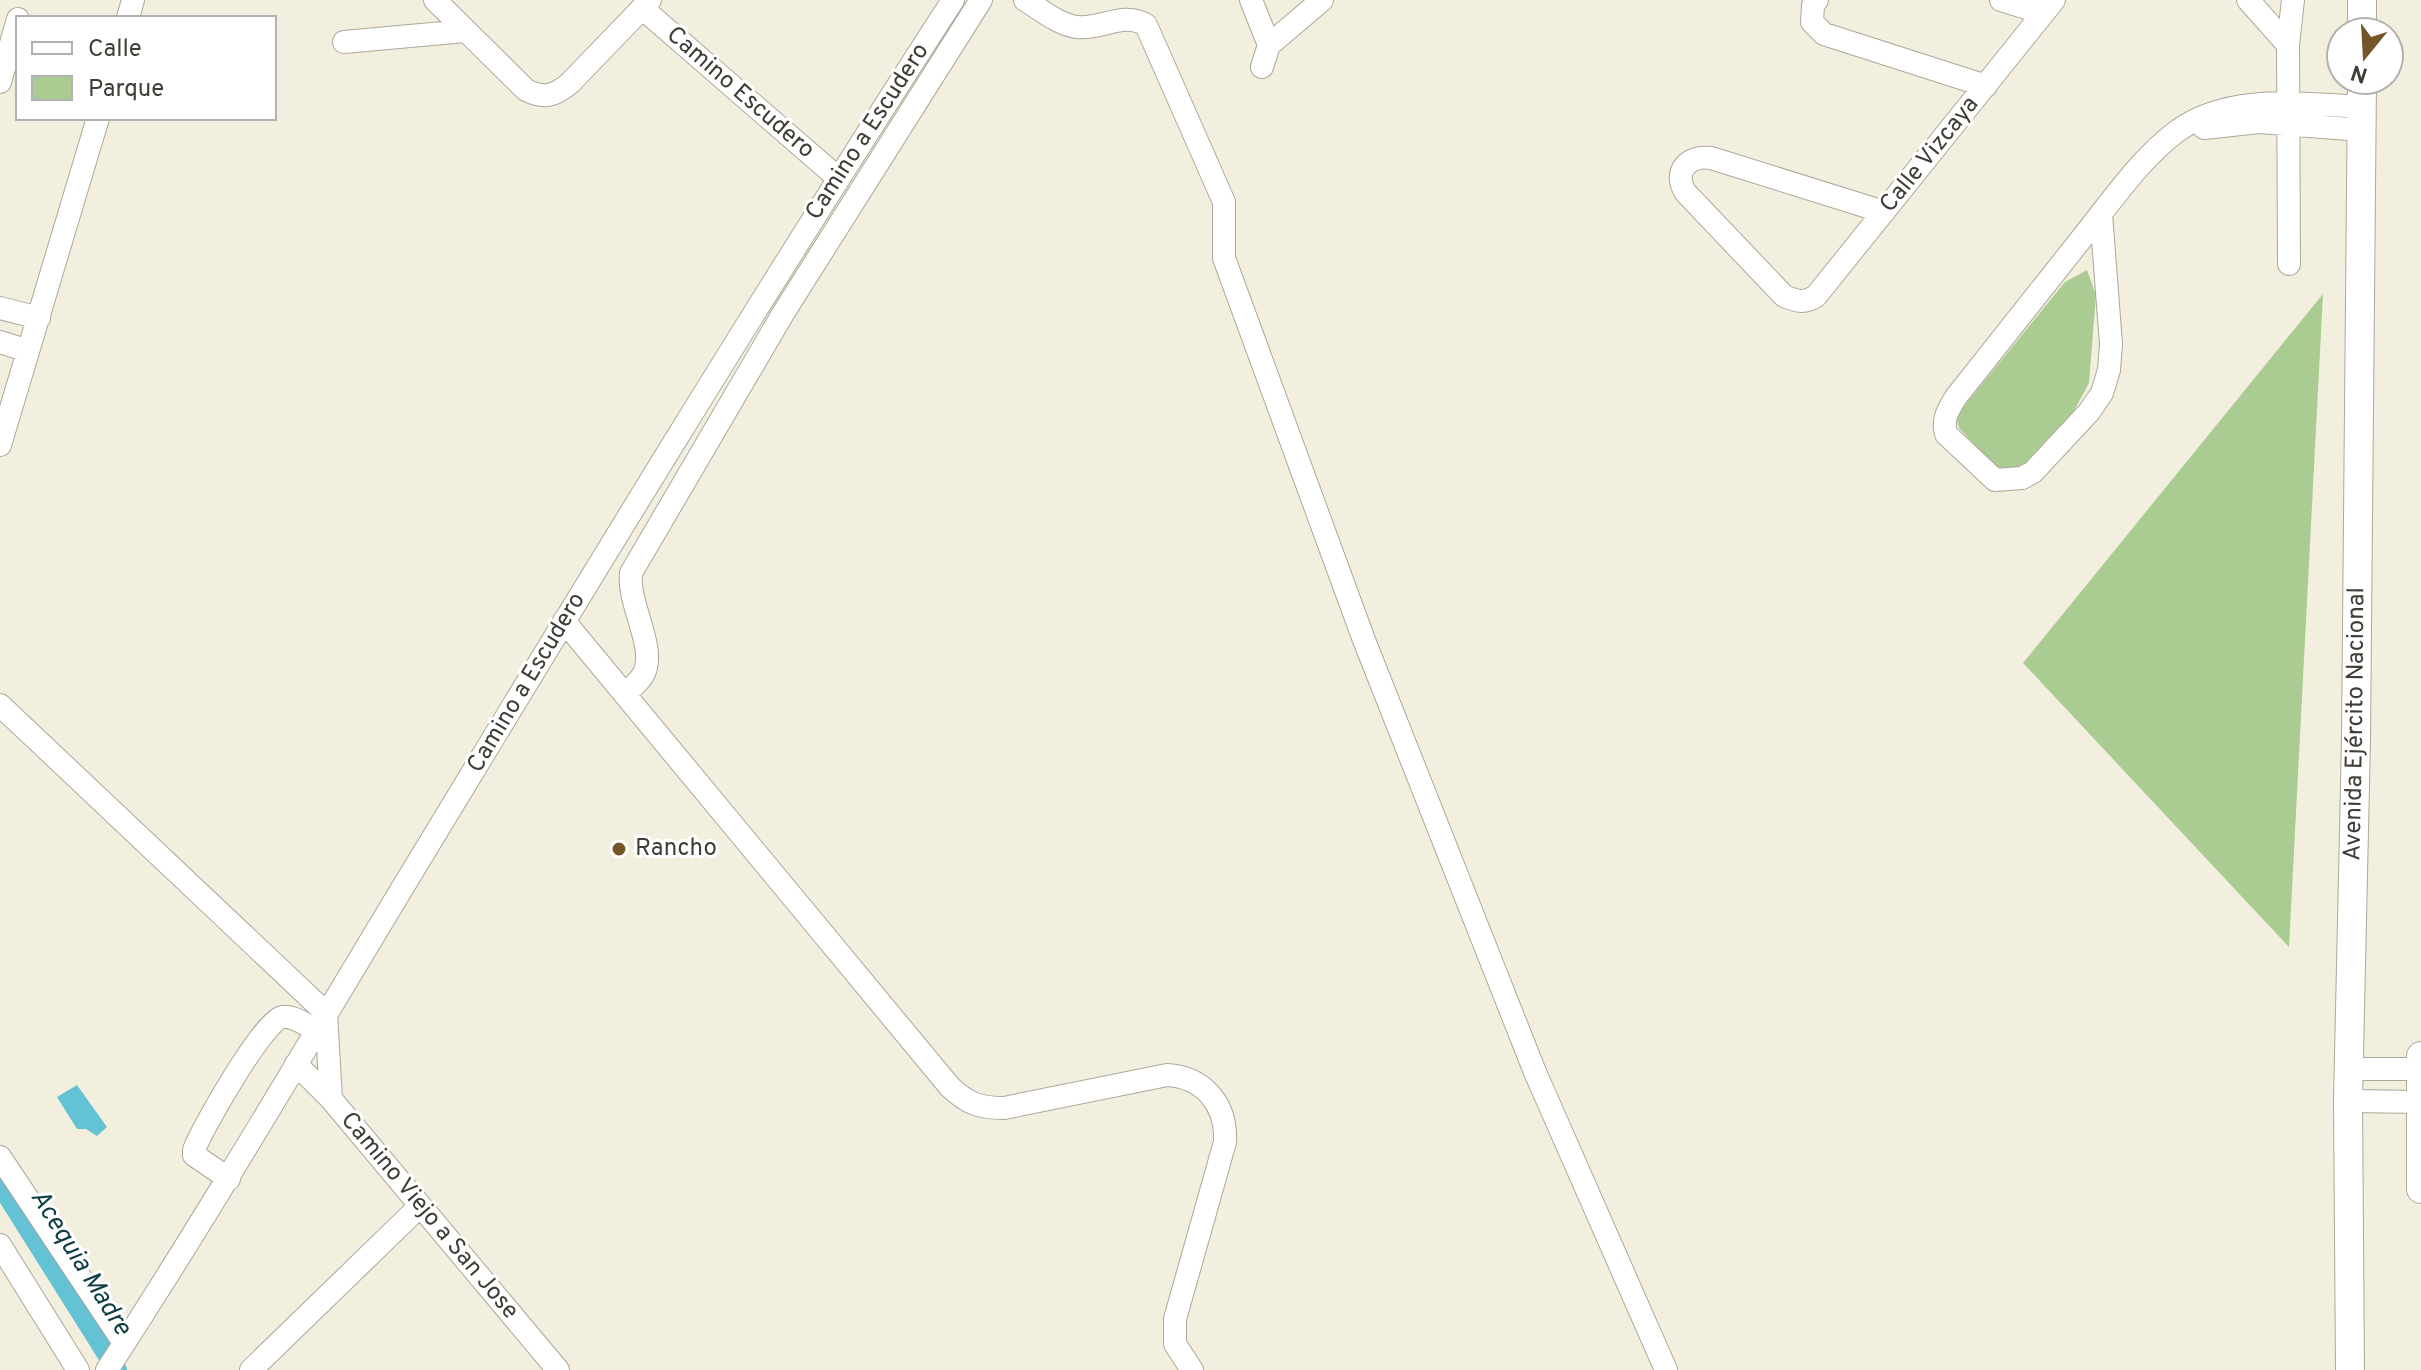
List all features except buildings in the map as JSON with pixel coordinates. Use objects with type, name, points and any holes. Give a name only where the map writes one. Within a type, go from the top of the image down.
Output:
[{"type":"main road","name":"Avenida Ejército Nacional","points":[[2350,1370],[2348,1101],[2357,668],[2362,106]]},
{"type":"main road","points":[[2421,1056],[2421,1189]]},
{"type":"street","name":"Camino Escudero","points":[[435,0],[526,90],[545,96],[557,94],[570,83],[646,4],[838,178]]},
{"type":"street","name":"Camino a Escudero","points":[[116,1356],[229,1179],[564,621],[838,178],[953,0]]},
{"type":"street","points":[[625,694],[641,678],[648,657],[631,594],[631,573],[784,312],[981,0]]},
{"type":"street","points":[[1025,0],[1070,26],[1081,28],[1127,18],[1146,25],[1224,202],[1224,258],[1364,640],[1535,1072],[1666,1370]]},
{"type":"street","points":[[1251,0],[1266,56],[1322,0]]},
{"type":"street","points":[[1817,0],[1813,5],[1812,22],[1824,34],[1986,86]]},
{"type":"street","points":[[2001,0],[2048,7]]},
{"type":"street","points":[[2248,0],[2288,45]]},
{"type":"street","points":[[2289,264],[2288,45],[2293,0]]},
{"type":"street","name":"Calle Vizcaya","points":[[1884,212],[1701,156],[1682,170],[1679,181],[1686,193],[1784,296],[1800,302],[1816,296],[1884,212],[1986,86],[2048,7]]},
{"type":"street","points":[[0,82],[16,26]]},
{"type":"street","points":[[344,42],[465,31]]},
{"type":"street","points":[[2101,214],[2111,344],[2109,370],[2102,393],[2089,412],[2033,472],[2007,481],[1995,480],[1986,475],[1946,434],[1945,419],[1956,397],[2101,214],[2149,156],[2179,130],[2259,122],[2288,114],[2362,106]]},
{"type":"street","points":[[0,445],[97,120]]},
{"type":"street","points":[[0,308],[39,318]]},
{"type":"street","points":[[0,342],[28,351]]},
{"type":"street","points":[[564,621],[950,1087],[966,1102],[982,1108],[1004,1108],[1167,1075],[1189,1078],[1200,1084],[1220,1109],[1225,1142],[1175,1319],[1175,1344],[1192,1370]]},
{"type":"street","points":[[0,705],[321,1022],[331,1099]]},
{"type":"street","points":[[229,1179],[194,1155],[197,1141],[233,1078],[267,1026],[275,1019],[321,1022]]},
{"type":"street","name":"Camino Viejo a San Jose","points":[[296,1064],[331,1099],[558,1370]]},
{"type":"street","points":[[2349,1069],[2421,1069]]},
{"type":"street","points":[[2348,1101],[2420,1102]]},
{"type":"street","points":[[0,1157],[116,1356]]},
{"type":"street","points":[[251,1370],[420,1206]]},
{"type":"street","points":[[0,1245],[78,1370]]},
{"type":"green space","points":[[2087,270],[2096,295],[2089,383],[2074,411],[2018,471],[2001,473],[1959,428],[1956,416],[2065,282]]},
{"type":"green space","points":[[2323,294],[2289,947],[2023,663]]},
{"type":"water","points":[[77,1085],[107,1127],[97,1136],[86,1129],[77,1129],[57,1097]]},
{"type":"waterway","name":"Acequia Madre","points":[[0,1184],[117,1370]]},
{"type":"place","name":"Rancho","points":[[619,849]]}]
